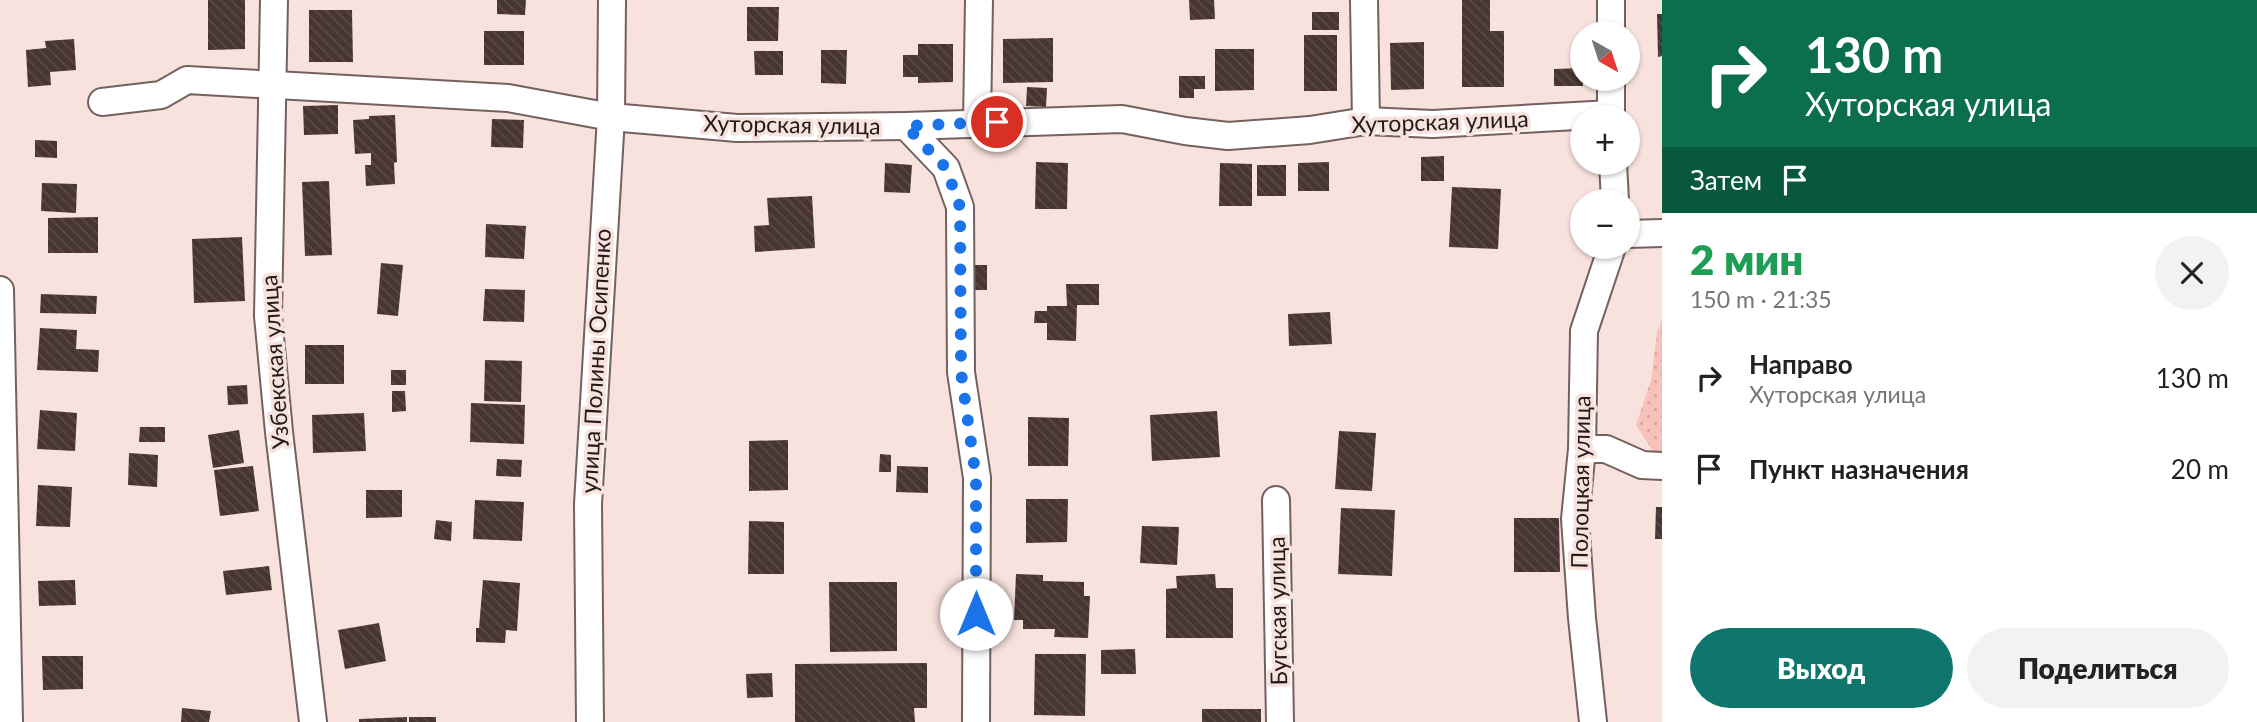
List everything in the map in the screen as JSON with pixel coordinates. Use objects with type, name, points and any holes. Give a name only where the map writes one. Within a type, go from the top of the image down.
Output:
[{"type":"street","name":"Узбекская улица","points":[[274,0],[268,316],[278,432],[313,722]]},
{"type":"street","name":"улица Полины Осипенко","points":[[590,722],[587,504],[611,117],[612,0]]},
{"type":"street","points":[[977,122],[979,0]]},
{"type":"street","points":[[1364,0],[1366,121]]},
{"type":"street","points":[[1611,0],[1611,21]]},
{"type":"street","name":"Хуторская улица","points":[[102,102],[161,95],[187,80],[508,98],[611,117],[737,128],[1122,119],[1228,136],[1310,130],[1366,121],[1433,124],[1570,117]]},
{"type":"street","points":[[906,126],[946,168],[960,207],[961,372],[976,478],[976,722]]},
{"type":"street","points":[[1640,234],[1662,233]]},
{"type":"street","name":"Полоцкая улица","points":[[1593,722],[1582,618],[1576,519],[1582,449],[1584,331],[1608,259]]},
{"type":"street","points":[[0,290],[9,722]]},
{"type":"street","points":[[1582,449],[1606,449],[1642,466],[1662,466]]},
{"type":"street","name":"Бугская улица","points":[[1276,500],[1280,722]]},
{"type":"shaded area","points":[[1662,320],[1662,455],[1655,454],[1636,425],[1651,380],[1657,333]]},
{"type":"building","points":[[208,0],[245,0],[245,49],[208,50]]},
{"type":"building","points":[[497,0],[526,0],[525,15],[497,14]]},
{"type":"building","points":[[1189,0],[1214,0],[1215,19],[1190,20]]},
{"type":"building","points":[[1462,0],[1490,0],[1490,31],[1504,31],[1504,87],[1462,87]]},
{"type":"building","points":[[747,7],[779,7],[778,41],[747,41]]},
{"type":"building","points":[[309,10],[352,10],[353,62],[309,62]]},
{"type":"building","points":[[1312,12],[1339,12],[1339,30],[1312,30]]},
{"type":"building","points":[[1657,14],[1662,14],[1662,56],[1658,57]]},
{"type":"building","points":[[484,31],[524,31],[524,65],[484,65]]},
{"type":"building","points":[[1304,35],[1337,35],[1337,91],[1304,91]]},
{"type":"building","points":[[1053,38],[1053,82],[1003,83],[1003,39]]},
{"type":"building","points":[[74,39],[76,70],[50,72],[51,85],[28,87],[26,50],[46,48],[45,41]]},
{"type":"building","points":[[1424,42],[1424,89],[1391,90],[1390,43]]},
{"type":"building","points":[[918,44],[953,44],[953,82],[918,83],[918,77],[903,77],[903,55],[918,55]]},
{"type":"building","points":[[1215,49],[1254,49],[1254,90],[1215,91]]},
{"type":"building","points":[[821,50],[847,50],[846,84],[821,83]]},
{"type":"building","points":[[754,51],[783,51],[783,75],[755,75]]},
{"type":"building","points":[[1570,68],[1570,86],[1554,86],[1554,69]]},
{"type":"building","points":[[1179,76],[1205,76],[1205,89],[1194,89],[1194,98],[1179,98]]},
{"type":"building","points":[[1027,87],[1047,88],[1046,107],[1026,106]]},
{"type":"building","points":[[338,105],[338,134],[304,135],[303,106]]},
{"type":"building","points":[[395,115],[395,184],[366,186],[365,165],[371,165],[371,153],[355,154],[353,120]]},
{"type":"building","points":[[492,119],[524,120],[523,148],[491,147]]},
{"type":"building","points":[[35,140],[57,141],[57,158],[35,157]]},
{"type":"building","points":[[1444,156],[1444,181],[1421,181],[1421,157]]},
{"type":"building","points":[[1036,162],[1068,163],[1067,209],[1035,209]]},
{"type":"building","points":[[1329,162],[1329,191],[1298,191],[1298,163]]},
{"type":"building","points":[[885,163],[912,165],[910,193],[884,192]]},
{"type":"building","points":[[1220,163],[1252,164],[1252,206],[1219,206]]},
{"type":"building","points":[[1257,165],[1286,165],[1286,196],[1257,196]]},
{"type":"building","points":[[329,181],[332,255],[305,256],[302,182]]},
{"type":"building","points":[[42,183],[77,184],[76,213],[41,211]]},
{"type":"building","points":[[1452,187],[1501,189],[1498,249],[1449,247]]},
{"type":"building","points":[[812,196],[815,248],[755,252],[754,226],[769,225],[767,198]]},
{"type":"building","points":[[98,217],[98,253],[48,253],[48,218]]},
{"type":"building","points":[[486,224],[526,226],[524,259],[485,257]]},
{"type":"building","points":[[242,237],[245,301],[194,303],[192,239]]},
{"type":"building","points":[[381,263],[403,265],[398,316],[377,314]]},
{"type":"building","points":[[973,265],[987,265],[987,290],[973,290]]},
{"type":"building","points":[[1066,284],[1099,284],[1099,305],[1077,305],[1076,341],[1047,340],[1047,323],[1034,323],[1035,311],[1047,311],[1047,306],[1067,306]]},
{"type":"building","points":[[485,289],[525,290],[524,322],[483,321]]},
{"type":"building","points":[[41,294],[97,296],[96,314],[40,313]]},
{"type":"building","points":[[1330,312],[1332,344],[1289,346],[1288,314]]},
{"type":"building","points":[[40,328],[77,330],[76,349],[99,350],[98,372],[37,370]]},
{"type":"building","points":[[305,345],[344,345],[344,384],[305,384]]},
{"type":"building","points":[[485,360],[522,361],[521,402],[484,401]]},
{"type":"building","points":[[391,370],[406,370],[406,385],[391,385]]},
{"type":"building","points":[[247,385],[248,404],[228,405],[227,386]]},
{"type":"building","points":[[392,391],[405,391],[406,411],[392,412]]},
{"type":"building","points":[[471,403],[525,405],[524,444],[470,442]]},
{"type":"building","points":[[40,410],[77,413],[75,451],[37,449]]},
{"type":"building","points":[[1217,411],[1220,457],[1152,461],[1150,415]]},
{"type":"building","points":[[364,413],[366,451],[313,453],[312,415]]},
{"type":"building","points":[[1028,417],[1069,418],[1068,466],[1028,466]]},
{"type":"building","points":[[140,427],[165,427],[165,442],[139,442]]},
{"type":"building","points":[[239,430],[244,463],[213,468],[208,435]]},
{"type":"building","points":[[1339,431],[1376,433],[1372,491],[1335,489]]},
{"type":"building","points":[[788,440],[788,490],[749,491],[749,441]]},
{"type":"building","points":[[129,453],[158,455],[157,487],[128,485]]},
{"type":"building","points":[[880,454],[891,455],[891,472],[879,472]]},
{"type":"building","points":[[497,459],[522,460],[521,477],[496,476]]},
{"type":"building","points":[[253,466],[259,511],[220,516],[214,470]]},
{"type":"building","points":[[897,466],[928,467],[928,493],[896,492]]},
{"type":"building","points":[[38,485],[72,487],[70,527],[36,526]]},
{"type":"building","points":[[366,490],[402,490],[402,517],[366,518]]},
{"type":"building","points":[[1026,499],[1068,499],[1067,542],[1026,543]]},
{"type":"building","points":[[475,500],[524,502],[522,541],[473,539]]},
{"type":"building","points":[[1656,507],[1662,507],[1662,539],[1655,539]]},
{"type":"building","points":[[1341,508],[1395,510],[1392,576],[1338,574]]},
{"type":"building","points":[[1514,518],[1559,518],[1560,572],[1514,572]]},
{"type":"building","points":[[436,520],[452,522],[451,541],[434,539]]},
{"type":"building","points":[[749,521],[784,522],[784,574],[748,574]]},
{"type":"building","points":[[1142,526],[1179,527],[1177,565],[1140,563]]},
{"type":"building","points":[[269,566],[272,590],[226,595],[223,571]]},
{"type":"building","points":[[1016,574],[1043,575],[1043,581],[1084,582],[1084,596],[1090,596],[1088,638],[1054,637],[1055,629],[1023,629],[1023,620],[1014,620]]},
{"type":"building","points":[[1215,574],[1216,588],[1233,588],[1233,638],[1166,638],[1166,589],[1177,588],[1176,576]]},
{"type":"building","points":[[75,580],[76,605],[39,606],[38,581]]},
{"type":"building","points":[[483,580],[520,583],[517,631],[506,630],[505,643],[476,642]]},
{"type":"building","points":[[829,582],[897,582],[897,651],[830,652]]},
{"type":"building","points":[[379,623],[386,661],[345,669],[338,630]]},
{"type":"building","points":[[1135,649],[1136,674],[1101,674],[1101,650]]},
{"type":"building","points":[[1035,654],[1086,654],[1085,716],[1034,715]]},
{"type":"building","points":[[42,656],[83,656],[83,689],[43,690]]},
{"type":"building","points":[[927,663],[927,708],[914,708],[915,722],[795,722],[795,664]]},
{"type":"building","points":[[772,673],[773,697],[747,698],[746,674]]},
{"type":"building","points":[[182,708],[211,711],[209,722],[181,722]]},
{"type":"building","points":[[1202,709],[1261,709],[1261,722],[1202,722]]},
{"type":"building","points":[[407,717],[407,722],[359,722],[359,719]]},
{"type":"building","points":[[409,717],[436,717],[436,722],[409,722]]},
{"type":"route","points":[[976,614],[976,478],[961,372],[960,207],[946,168],[906,126],[997,122]]}]
